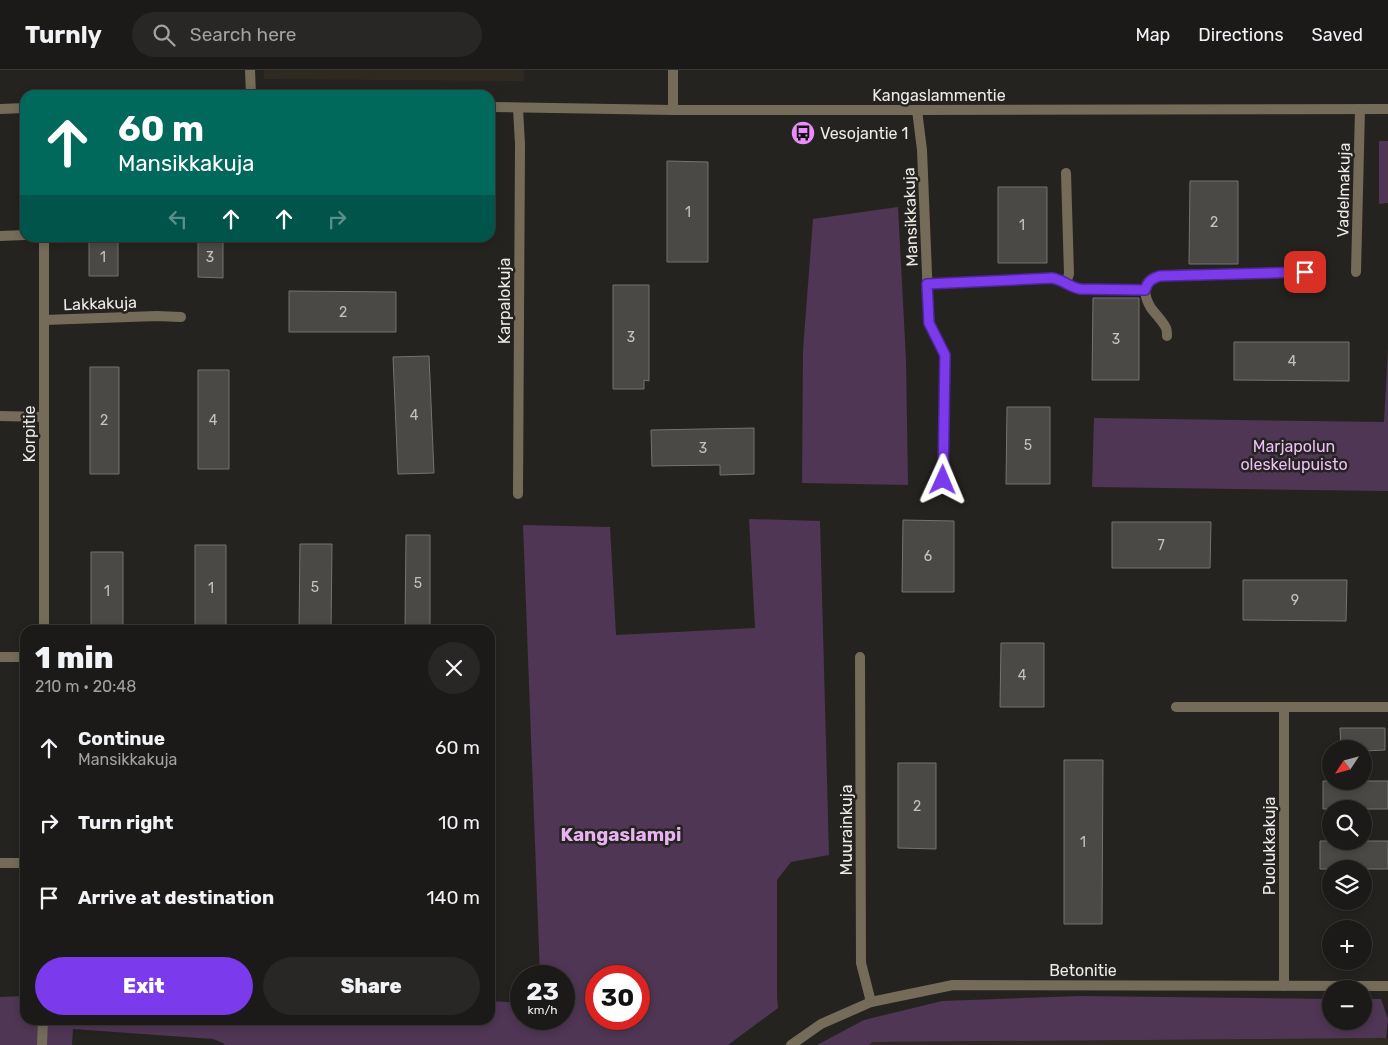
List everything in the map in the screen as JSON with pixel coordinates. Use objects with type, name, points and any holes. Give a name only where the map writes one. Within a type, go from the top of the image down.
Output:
[{"type":"street","points":[[250,70],[251,90]]},
{"type":"street","points":[[672,70],[673,110]]},
{"type":"street","points":[[0,108],[20,108]]},
{"type":"street","name":"Kangaslammentie","points":[[495,108],[673,110],[1388,109]]},
{"type":"street","name":"Karpalokuja","points":[[518,108],[520,144],[518,494]]},
{"type":"street","name":"Vadelmakuja","points":[[1356,272],[1360,109]]},
{"type":"street","name":"Mansikkakuja","points":[[917,110],[922,150],[929,323],[945,355],[943,480]]},
{"type":"street","points":[[1066,173],[1069,274],[1066,283]]},
{"type":"street","points":[[0,236],[20,235]]},
{"type":"street","name":"Korpitie","points":[[44,242],[44,625]]},
{"type":"street","points":[[1168,336],[1166,328],[1146,298],[1145,290],[1147,284],[1152,279],[1160,276],[1305,272]]},
{"type":"street","points":[[927,284],[1052,278],[1059,279],[1073,288],[1080,289],[1145,290]]},
{"type":"street","name":"Lakkakuja","points":[[44,320],[157,316],[181,317]]},
{"type":"street","points":[[0,416],[44,417]]},
{"type":"street","points":[[0,658],[20,657]]},
{"type":"street","name":"Muurainkuja","points":[[860,657],[861,963],[871,1002]]},
{"type":"street","points":[[1176,707],[1388,707]]},
{"type":"street","name":"Puolukkakuja","points":[[1284,707],[1284,986]]},
{"type":"street","points":[[0,863],[20,863]]},
{"type":"street","name":"Betonitie","points":[[791,1045],[820,1024],[871,1002],[953,985],[1388,986]]},
{"type":"street","points":[[42,1025],[42,1045]]},
{"type":"shaded area","points":[[264,70],[524,70],[524,81],[264,79]]},
{"type":"shaded area","points":[[1388,1038],[1388,1045],[869,1045],[873,1042]]},
{"type":"green space","points":[[1379,141],[1388,141],[1388,203],[1379,204]]},
{"type":"green space","points":[[898,207],[906,360],[908,485],[802,483],[803,350],[813,219]]},
{"type":"green space","name":"Marjapolun oleskelupuisto","points":[[1388,348],[1388,491],[1092,487],[1094,418],[1384,422]]},
{"type":"green space","points":[[749,519],[820,521],[829,855],[791,862],[777,880],[778,1008],[728,1045],[225,1045],[213,1039],[73,1029],[72,1045],[0,1045],[0,997],[20,996],[20,1025],[495,1025],[495,1001],[510,1002],[510,1030],[575,1030],[575,965],[540,965],[523,525],[610,527],[616,635],[755,628]]},
{"type":"green space","points":[[1080,996],[1322,999],[1322,1030],[1372,1030],[1372,999],[1381,999],[1388,1019],[1386,1038],[873,1042],[869,1045],[817,1045],[864,1020],[942,1001]]},
{"type":"building","points":[[667,161],[708,162],[708,262],[667,262]]},
{"type":"building","points":[[1190,181],[1238,181],[1238,264],[1189,264]]},
{"type":"building","points":[[998,187],[1047,187],[1047,263],[998,263]]},
{"type":"building","points":[[89,242],[118,242],[118,276],[89,276]]},
{"type":"building","points":[[198,242],[223,242],[223,278],[198,277]]},
{"type":"building","points":[[613,285],[649,285],[649,381],[644,380],[644,389],[613,389]]},
{"type":"building","points":[[289,291],[396,292],[396,332],[289,332]]},
{"type":"building","points":[[1093,298],[1139,298],[1139,380],[1092,380]]},
{"type":"building","points":[[1234,342],[1349,342],[1349,381],[1234,380]]},
{"type":"building","points":[[429,356],[434,473],[398,474],[393,357]]},
{"type":"building","points":[[90,367],[119,367],[119,474],[90,474]]},
{"type":"building","points":[[198,370],[229,370],[229,469],[198,469]]},
{"type":"building","points":[[1007,407],[1050,407],[1050,484],[1006,484]]},
{"type":"building","points":[[754,428],[754,474],[720,475],[720,465],[652,466],[651,430]]},
{"type":"building","points":[[903,520],[954,521],[954,592],[902,592]]},
{"type":"building","points":[[1112,522],[1211,522],[1210,568],[1112,568]]},
{"type":"building","points":[[406,535],[430,535],[430,625],[405,625]]},
{"type":"building","points":[[300,544],[332,544],[331,625],[299,625]]},
{"type":"building","points":[[195,545],[226,545],[226,625],[195,625]]},
{"type":"building","points":[[91,552],[123,552],[123,625],[91,625]]},
{"type":"building","points":[[1243,580],[1347,580],[1346,621],[1243,620]]},
{"type":"building","points":[[1001,643],[1044,643],[1044,707],[1000,707]]},
{"type":"building","points":[[1340,728],[1385,728],[1385,750],[1372,751],[1372,740],[1341,740]]},
{"type":"building","points":[[1064,760],[1103,760],[1102,924],[1064,924]]},
{"type":"building","points":[[898,763],[936,763],[936,849],[898,848]]},
{"type":"building","points":[[1372,781],[1388,781],[1388,809],[1372,809],[1372,800],[1323,800],[1323,790],[1372,790]]},
{"type":"building","points":[[1320,841],[1322,841],[1322,850],[1372,850],[1372,841],[1388,841],[1388,869],[1372,869],[1372,860],[1322,860],[1322,869],[1320,869]]},
{"type":"place","name":"Vesojantie 1","points":[[803,133]]},
{"type":"district","name":"Kangaslampi","points":[[621,834]]},
{"type":"route","points":[[943,480],[945,355],[929,323],[927,284],[1052,278],[1063,280],[1073,288],[1080,289],[1145,290],[1147,284],[1152,279],[1160,276],[1305,272]]}]
